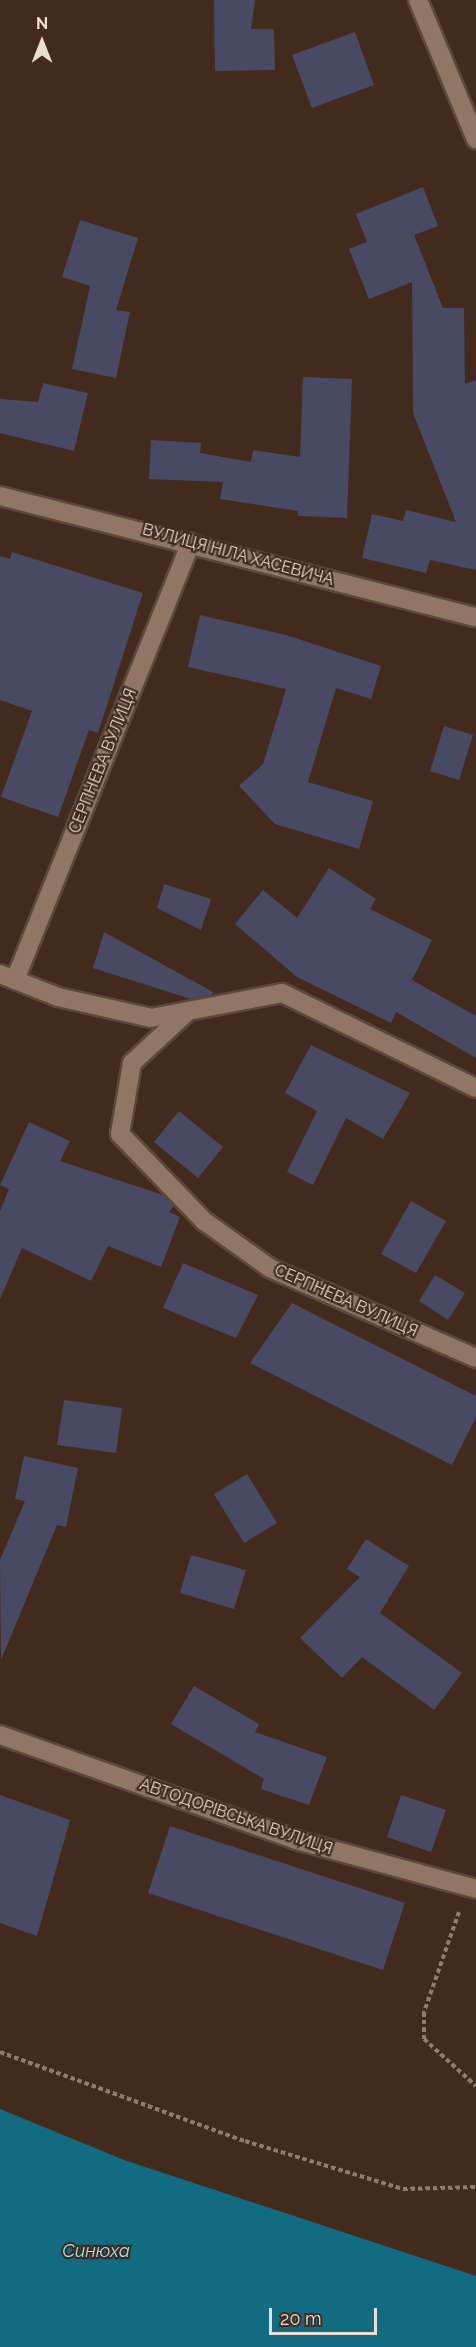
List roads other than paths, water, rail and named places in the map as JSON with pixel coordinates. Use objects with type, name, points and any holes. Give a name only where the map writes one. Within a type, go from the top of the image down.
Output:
[{"type":"street","points":[[418,0],[476,139]]},
{"type":"street","name":"ВУЛИЦЯ НІЛА ХАСЕВИЧА","points":[[0,496],[476,617]]},
{"type":"street","name":"СЕРПНЕВА ВУЛИЦЯ","points":[[191,543],[7,977],[58,997],[151,1018],[185,1014],[231,999],[282,993],[476,1088]]},
{"type":"street","name":"СЕРПНЕВА ВУЛИЦЯ","points":[[185,1014],[132,1063],[120,1134],[204,1221],[270,1268],[476,1358]]},
{"type":"street","name":"АВТОДОРІВСЬКА ВУЛИЦЯ","points":[[0,1735],[296,1840],[472,1888]]},
{"type":"water","name":"Синюха","points":[[0,2109],[124,2160],[476,2276],[476,2347],[0,2347]]}]
